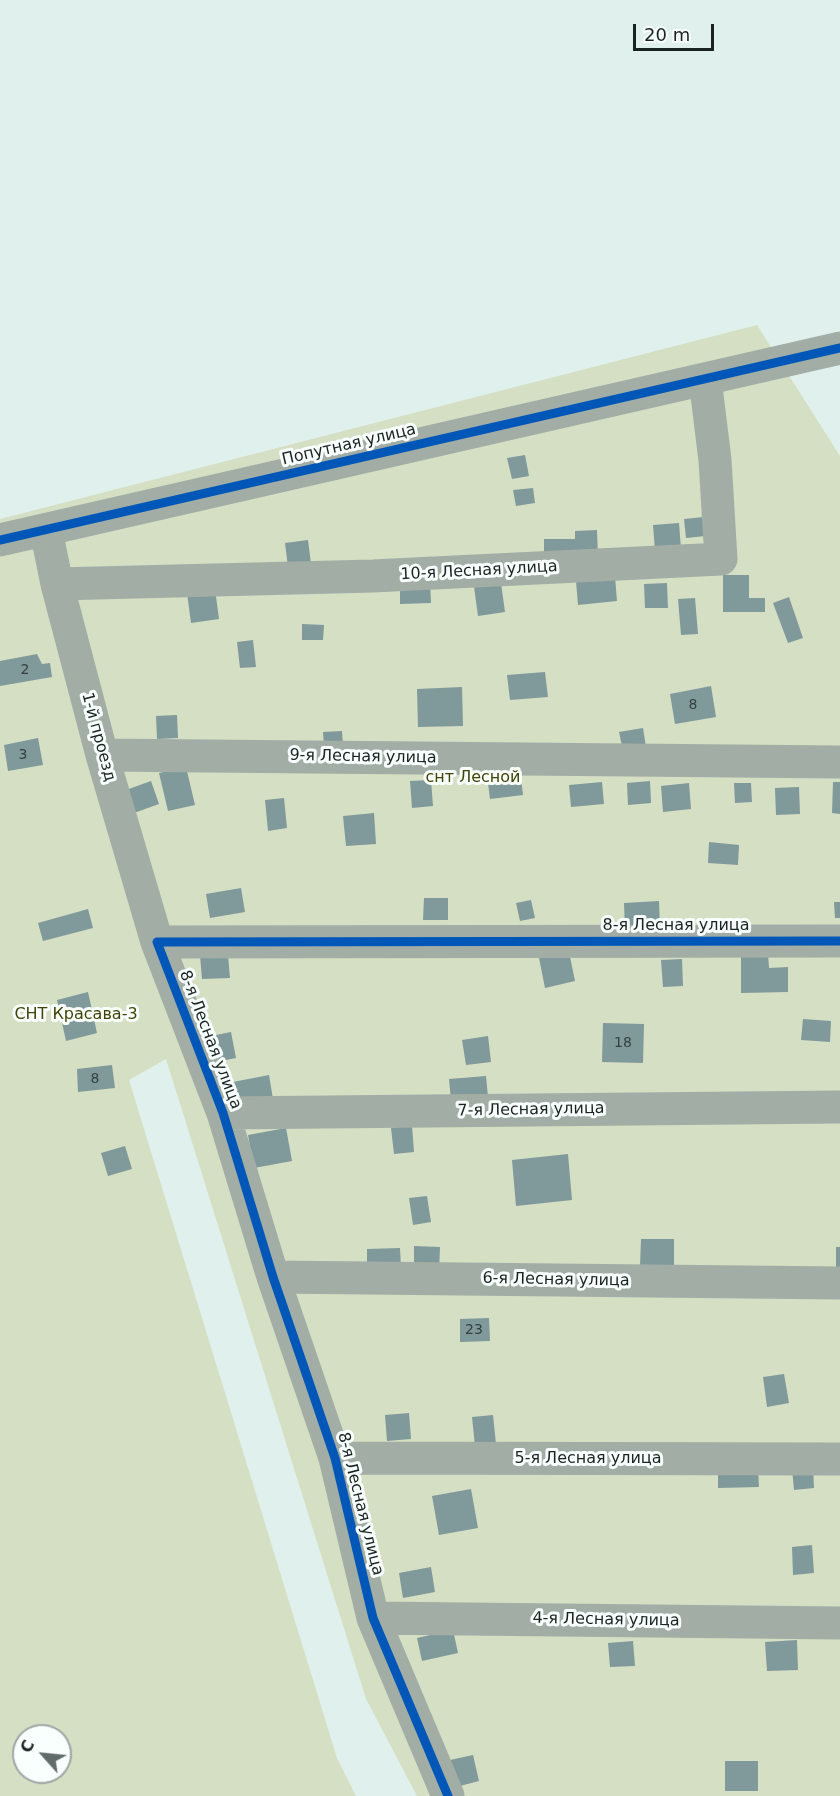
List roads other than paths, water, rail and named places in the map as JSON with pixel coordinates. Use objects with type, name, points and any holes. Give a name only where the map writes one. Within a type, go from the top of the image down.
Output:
[{"type":"street","name":"Попутная улица","points":[[0,540],[840,348]]},
{"type":"street","name":"10-я Лесная улица","points":[[57,584],[373,576],[721,560],[715,460],[705,379]]},
{"type":"street","name":"1-й проезд","points":[[46,530],[57,584],[102,754],[157,942]]},
{"type":"street","name":"9-я Лесная улица","points":[[102,754],[840,762]]},
{"type":"street","name":"8-я Лесная улица","points":[[448,1796],[373,1618],[335,1458],[273,1277],[223,1113],[157,942],[840,941]]},
{"type":"street","name":"7-я Лесная улица","points":[[223,1113],[840,1107]]},
{"type":"street","name":"6-я Лесная улица","points":[[273,1277],[840,1283]]},
{"type":"street","name":"5-я Лесная улица","points":[[335,1458],[840,1459]]},
{"type":"street","name":"4-я Лесная улица","points":[[373,1618],[840,1623]]},
{"type":"park label","name":"снт Лесной","points":[[473,778]]},
{"type":"park label","name":"СНТ Красава-3","points":[[76,1015]]}]
